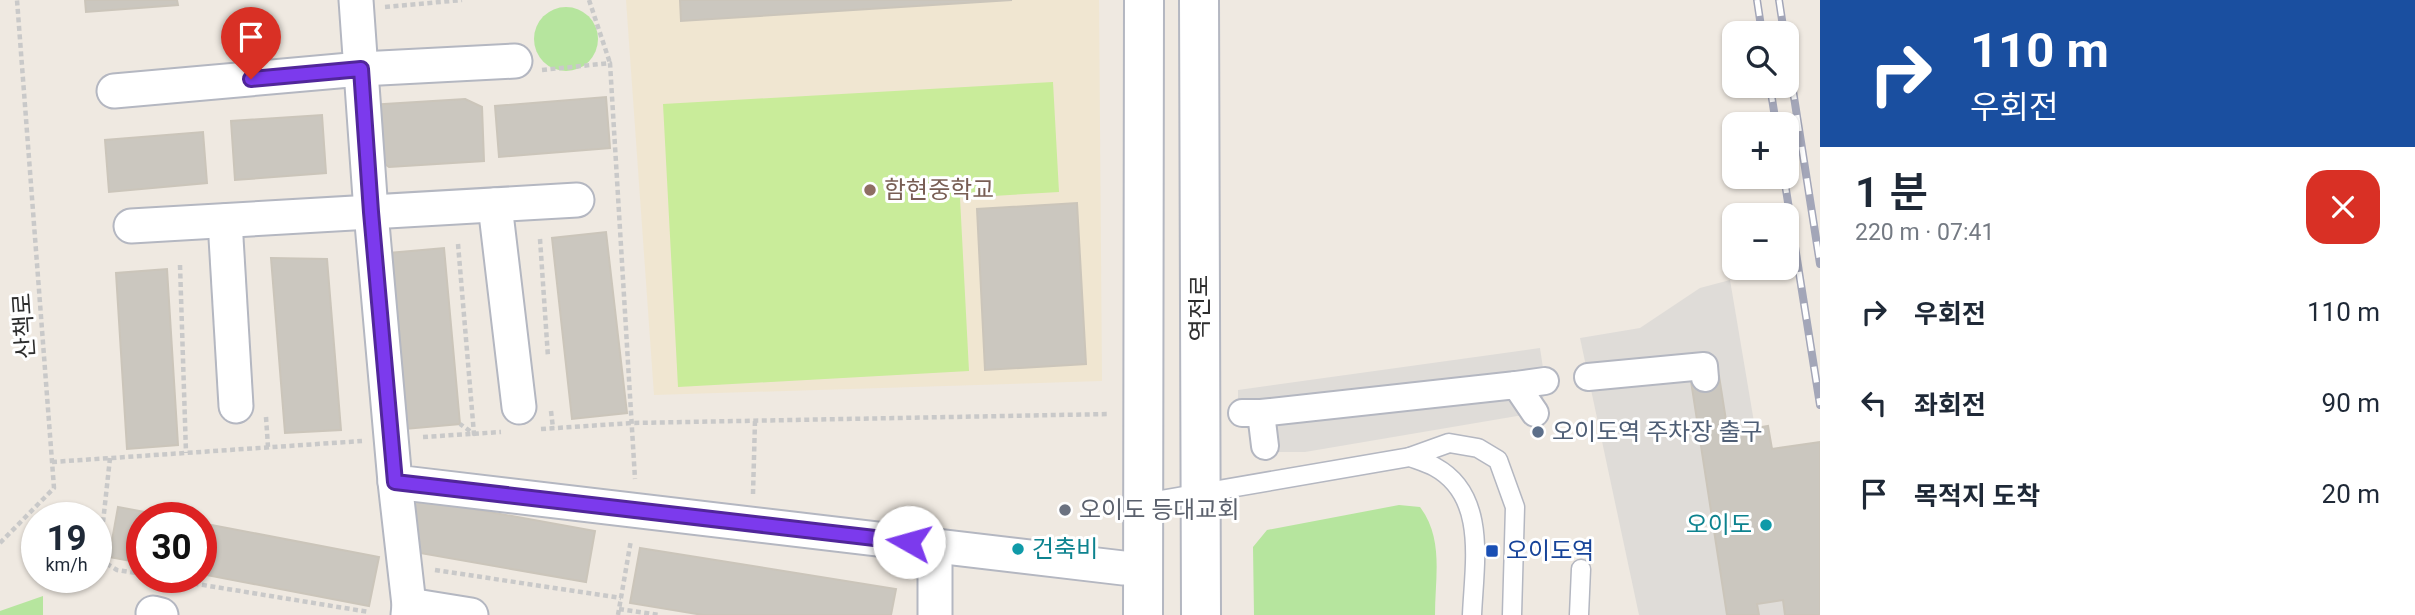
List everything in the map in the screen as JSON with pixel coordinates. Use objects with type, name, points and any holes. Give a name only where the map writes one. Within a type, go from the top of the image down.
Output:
[{"type":"main road","points":[[1143,615],[1144,0]]},
{"type":"main road","name":"역전로","points":[[1199,0],[1201,615]]},
{"type":"street","points":[[368,4],[361,69],[391,439],[409,610],[471,615]]},
{"type":"street","points":[[114,92],[361,69],[515,61]]},
{"type":"street","points":[[131,226],[576,201]]},
{"type":"street","points":[[495,205],[531,417]]},
{"type":"street","points":[[225,221],[236,406]]},
{"type":"street","points":[[1588,377],[1703,366],[1705,379]]},
{"type":"street","points":[[1265,446],[1251,413],[1545,381]]},
{"type":"street","points":[[1516,385],[1535,413]]},
{"type":"street","points":[[395,482],[1123,568],[1143,568]]},
{"type":"street","points":[[935,545],[935,615]]},
{"type":"lane","points":[[1143,503],[1410,457],[1449,443],[1478,448],[1498,460],[1515,507],[1512,615]]},
{"type":"lane","points":[[1410,457],[1437,468],[1464,493],[1475,528],[1472,615]]},
{"type":"lane","points":[[1579,615],[1581,569]]},
{"type":"path","name":"산책로","points":[[0,543],[54,488],[17,0]]},
{"type":"path","points":[[368,4],[462,0]]},
{"type":"path","points":[[589,0],[610,63]]},
{"type":"path","points":[[540,239],[548,361]]},
{"type":"path","points":[[458,244],[474,433]]},
{"type":"path","points":[[180,265],[186,453]]},
{"type":"path","points":[[52,462],[474,433],[531,417],[553,428],[632,423],[1111,414]]},
{"type":"path","points":[[531,417],[553,428]]},
{"type":"path","points":[[751,524],[755,421]]},
{"type":"path","points":[[460,424],[474,433]]},
{"type":"path","points":[[110,458],[99,559],[117,570],[126,571]]},
{"type":"path","points":[[637,510],[619,612],[660,615]]},
{"type":"path","points":[[405,566],[621,598]]},
{"type":"path","points":[[217,587],[369,612]]},
{"type":"shaded area","name":"함현중학교","points":[[626,0],[1099,0],[1102,381],[654,395]]},
{"type":"shaded area","points":[[1730,280],[1755,428],[1728,433],[1719,376],[1691,381],[1727,615],[1639,615],[1580,338],[1640,328],[1700,288]]},
{"type":"shaded area","points":[[1540,348],[1546,388],[1535,413],[1305,452],[1276,452],[1261,443],[1247,428],[1238,404],[1238,390]]},
{"type":"shaded area","points":[[1783,600],[1785,615],[1759,615],[1757,604]]},
{"type":"green space","points":[[560,7],[572,7],[589,16],[596,27],[596,51],[589,62],[572,71],[560,71],[548,66],[539,57],[534,45],[534,33],[539,21],[548,12]]},
{"type":"green space","points":[[1053,82],[1059,192],[960,198],[969,371],[678,387],[663,104]]},
{"type":"green space","points":[[1399,505],[1420,507],[1428,519],[1435,545],[1435,615],[1254,615],[1253,547],[1267,530]]},
{"type":"green space","points":[[43,596],[43,615],[0,615],[0,611]]},
{"type":"building","points":[[85,0],[177,0],[178,5],[86,12]]},
{"type":"building","points":[[680,0],[1012,0],[681,21]]},
{"type":"building","points":[[606,97],[610,148],[499,157],[495,106]]},
{"type":"building","points":[[465,99],[482,107],[484,161],[389,167],[372,155],[369,105]]},
{"type":"building","points":[[322,115],[326,173],[235,180],[231,121]]},
{"type":"building","points":[[203,132],[207,183],[109,192],[105,140]]},
{"type":"building","points":[[1077,203],[1086,364],[985,370],[977,209]]},
{"type":"building","points":[[606,232],[627,413],[572,419],[552,238]]},
{"type":"building","points":[[444,248],[460,424],[405,429],[389,253]]},
{"type":"building","points":[[271,258],[327,259],[341,430],[285,433]]},
{"type":"building","points":[[167,269],[178,445],[127,449],[116,273]]},
{"type":"building","name":"오이도","points":[[1719,376],[1728,433],[1768,426],[1772,449],[1820,442],[1820,615],[1785,615],[1783,600],[1757,604],[1759,615],[1727,615],[1691,381]]},
{"type":"building","points":[[412,498],[595,531],[586,582],[403,550]]},
{"type":"building","points":[[118,507],[126,508],[126,560],[112,558]]},
{"type":"building","points":[[217,526],[379,557],[369,606],[217,577]]},
{"type":"building","points":[[640,548],[896,589],[891,615],[703,615],[630,603]]},
{"type":"railway","points":[[1757,0],[1760,21]]},
{"type":"railway","points":[[1779,0],[1782,21]]},
{"type":"railway","points":[[1772,98],[1774,112]]},
{"type":"railway","points":[[1794,98],[1820,264]]},
{"type":"railway","points":[[1786,189],[1820,405]]},
{"type":"place","name":"함현중학교","points":[[870,190]]},
{"type":"place","name":"오이도역 주차장 출구","points":[[1538,432]]},
{"type":"place","name":"오이도 등대교회","points":[[1065,510]]},
{"type":"place","name":"오이도","points":[[1766,525]]},
{"type":"place","name":"건축비","points":[[1018,549]]},
{"type":"place","name":"오이도역","points":[[1492,551]]},
{"type":"route","points":[[251,79],[361,69],[395,482],[909,542]]}]
